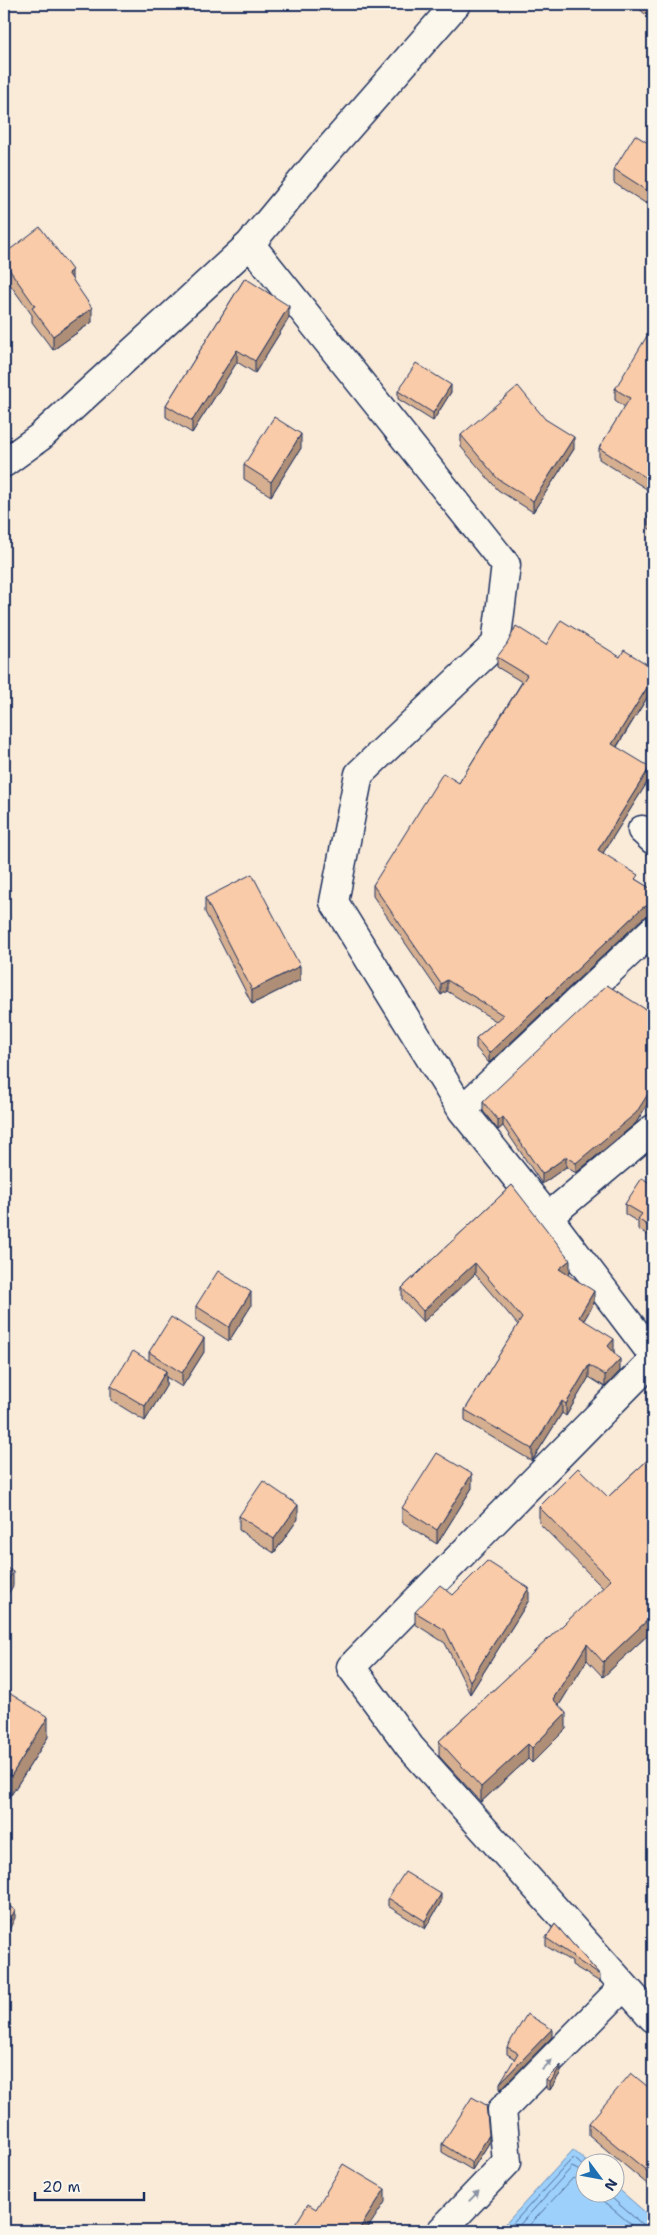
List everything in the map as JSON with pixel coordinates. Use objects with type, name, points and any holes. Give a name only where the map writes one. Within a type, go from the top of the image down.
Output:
[{"type":"street","points":[[4,463],[40,437],[250,244],[317,163],[456,4]]},
{"type":"street","points":[[250,244],[506,565],[496,644],[360,774],[334,902],[462,1110],[548,1217],[653,1355]]},
{"type":"street","points":[[462,1110],[653,930]]},
{"type":"street","points":[[548,1217],[653,1129]]},
{"type":"street","points":[[653,1360],[351,1667],[410,1747],[653,2018]]},
{"type":"street","points":[[440,2231],[507,2162],[502,2110],[624,1986]]},
{"type":"water","points":[[573,2150],[575,2152],[574,2202],[624,2202],[624,2194],[653,2219],[653,2231],[499,2231]]},
{"type":"building","points":[[635,135],[653,146],[653,194],[614,169]]},
{"type":"building","points":[[40,227],[72,270],[68,273],[92,308],[53,336],[32,308],[35,306],[4,262],[4,254]]},
{"type":"building","points":[[245,278],[289,306],[255,361],[237,350],[192,421],[166,405]]},
{"type":"building","points":[[647,336],[653,340],[653,482],[599,448],[630,398],[615,389]]},
{"type":"building","points":[[416,363],[451,385],[433,413],[398,391]]},
{"type":"building","points":[[518,386],[545,419],[574,437],[533,501],[498,479],[461,435]]},
{"type":"building","points":[[274,417],[301,434],[271,482],[244,465]]},
{"type":"building","points":[[653,509],[653,520],[648,517]]},
{"type":"building","points":[[561,620],[620,657],[624,650],[653,668],[653,678],[612,744],[650,767],[598,850],[638,875],[635,879],[653,890],[653,905],[642,908],[489,1053],[476,1038],[503,1015],[447,980],[441,984],[373,885],[443,773],[459,783],[527,675],[497,657],[507,644],[516,626],[546,645]]},
{"type":"building","points":[[252,874],[300,966],[252,990],[205,898]]},
{"type":"building","points":[[607,985],[653,1014],[653,1086],[636,1113],[576,1163],[566,1157],[542,1174],[503,1117],[498,1120],[483,1102]]},
{"type":"building","points":[[642,1178],[653,1185],[653,1229],[638,1219],[642,1214],[625,1204]]},
{"type":"building","points":[[512,1185],[570,1260],[559,1269],[594,1291],[579,1317],[614,1339],[608,1346],[620,1359],[605,1375],[589,1365],[566,1404],[562,1401],[532,1449],[465,1410],[522,1318],[475,1263],[423,1311],[402,1288]]},
{"type":"building","points":[[218,1271],[251,1292],[229,1327],[196,1306]]},
{"type":"building","points":[[171,1317],[204,1338],[182,1373],[149,1352]]},
{"type":"building","points":[[133,1351],[166,1371],[145,1406],[111,1386]]},
{"type":"building","points":[[437,1453],[472,1474],[437,1530],[402,1508]]},
{"type":"building","points":[[653,1455],[653,1529],[651,1531],[653,1533],[653,1615],[603,1662],[587,1644],[553,1699],[566,1713],[532,1748],[528,1744],[481,1787],[439,1741],[611,1580],[539,1507],[578,1468],[608,1497]]},
{"type":"building","points":[[263,1481],[298,1505],[274,1539],[239,1516]]},
{"type":"building","points":[[487,1561],[529,1588],[470,1681],[445,1630],[415,1612],[440,1585],[453,1595]]},
{"type":"building","points":[[4,1566],[13,1572],[4,1586]]},
{"type":"building","points":[[4,1690],[48,1717],[11,1776],[4,1771]]},
{"type":"building","points":[[405,1872],[441,1894],[425,1921],[388,1898]]},
{"type":"building","points":[[4,1903],[15,1910],[4,1932]]},
{"type":"building","points":[[555,1924],[600,1975],[546,1938]]},
{"type":"building","points":[[527,2014],[552,2029],[500,2083],[518,2053],[507,2047]]},
{"type":"building","points":[[561,2065],[550,2083],[546,2080]]},
{"type":"building","points":[[631,2073],[653,2091],[653,2176],[589,2123]]},
{"type":"building","points":[[472,2097],[486,2104],[489,2135],[472,2163],[442,2144]]},
{"type":"building","points":[[343,2164],[385,2189],[358,2231],[291,2231],[308,2204],[316,2209]]}]
